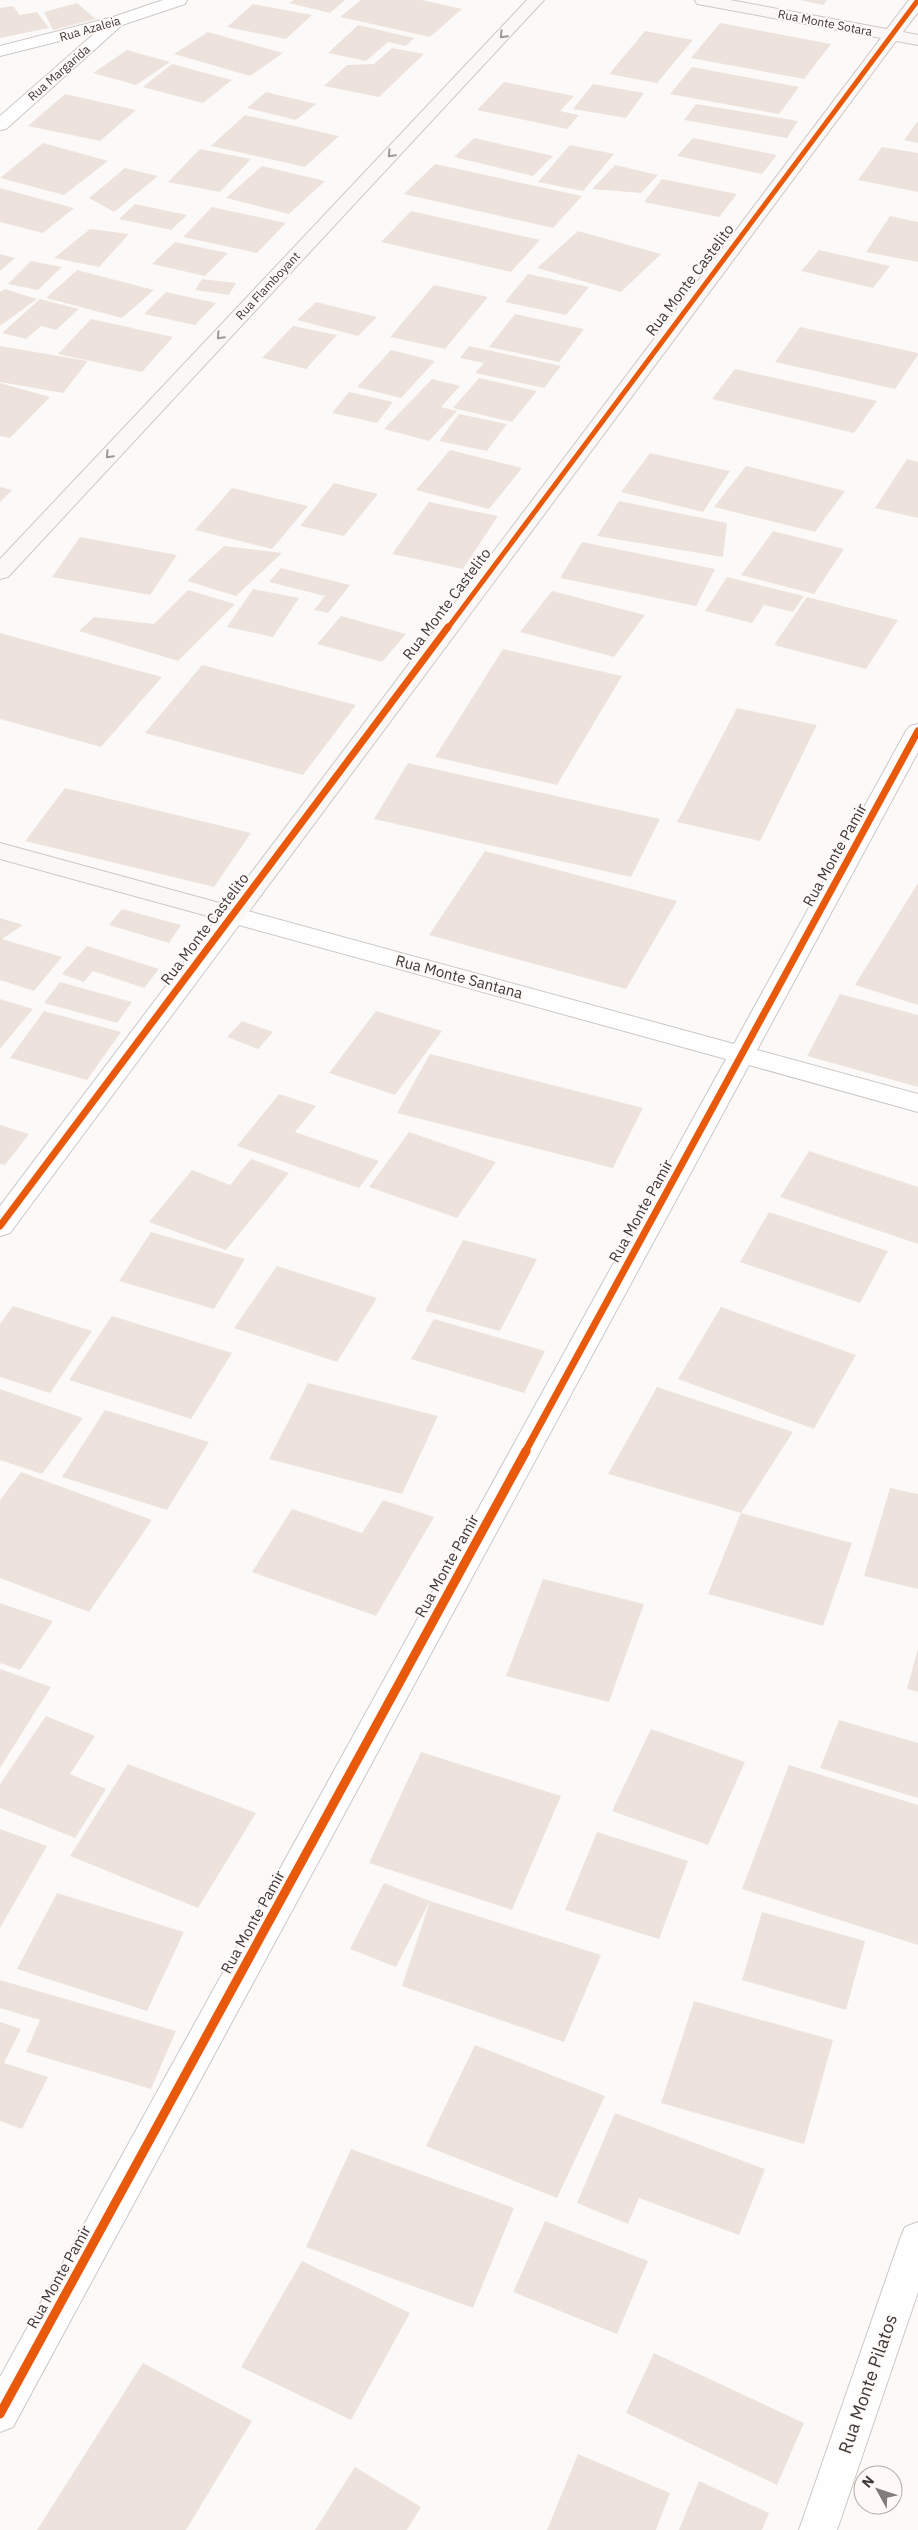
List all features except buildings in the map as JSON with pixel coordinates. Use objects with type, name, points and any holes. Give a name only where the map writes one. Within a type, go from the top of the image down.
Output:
[{"type":"street","name":"Rua Azaleia","points":[[0,51],[119,21],[179,0]]},
{"type":"street","name":"Rua Flamboyant","points":[[0,572],[536,0]]},
{"type":"street","name":"Rua Monte Sotara","points":[[703,0],[918,40]]},
{"type":"street","name":"Rua Monte Castelito","points":[[0,1226],[918,0]]},
{"type":"street","name":"Rua Margarida","points":[[0,125],[119,21]]},
{"type":"street","name":"Rua Monte Pamir","points":[[0,2414],[918,731]]},
{"type":"street","name":"Rua Monte Santana","points":[[0,851],[918,1103]]},
{"type":"street","name":"Rua Monte Pilatos","points":[[818,2530],[918,2239]]},
{"type":"cycle path","points":[[0,1226],[918,0]]},
{"type":"cycle path","points":[[0,2414],[918,731]]}]
